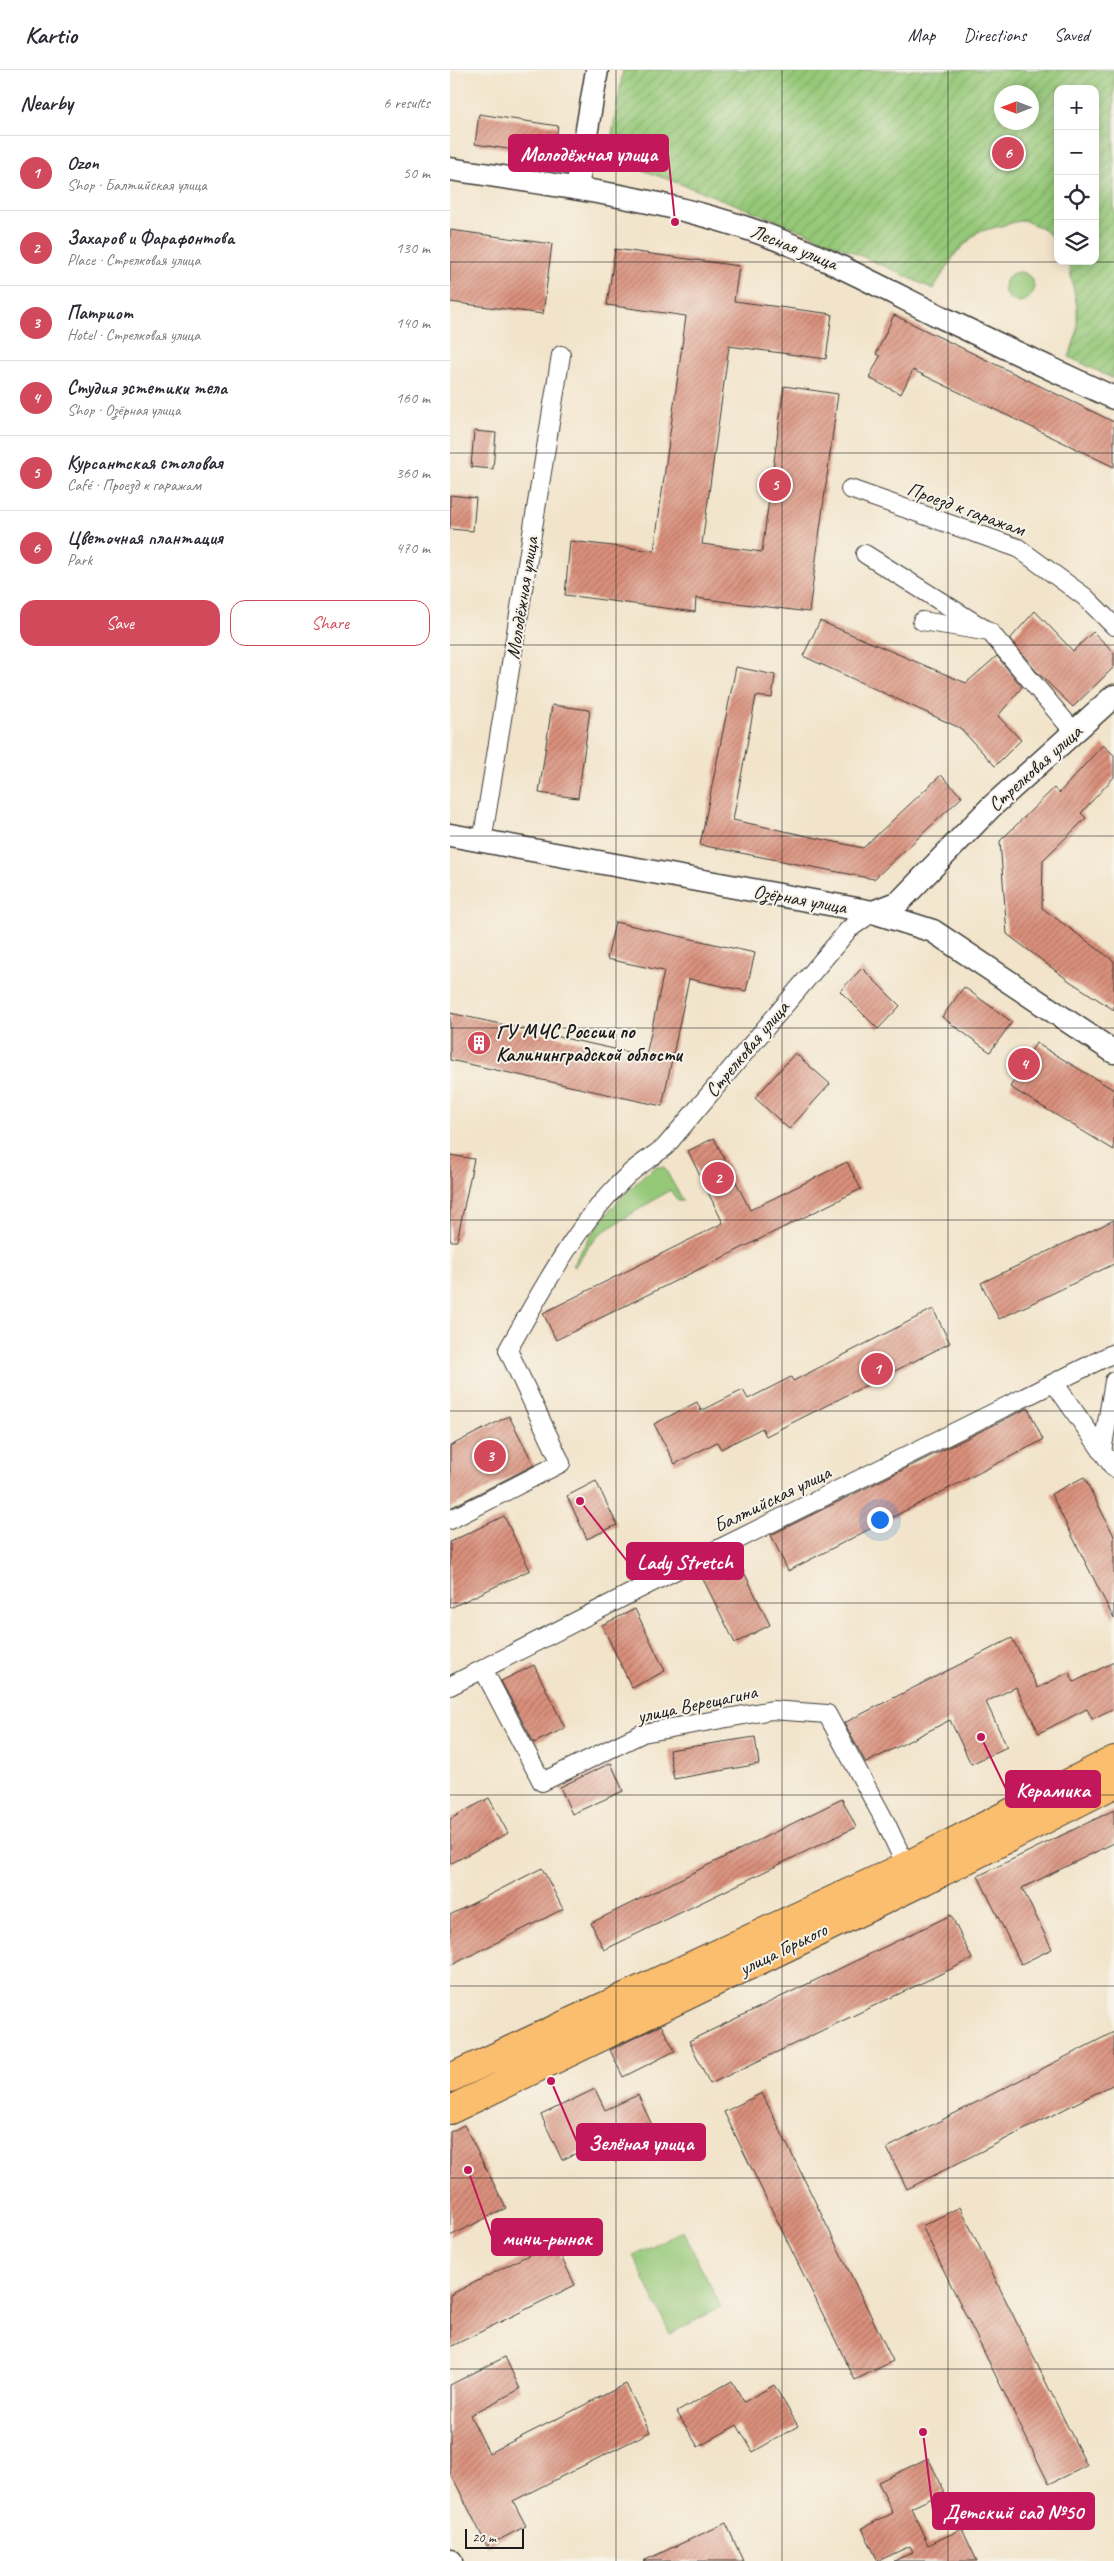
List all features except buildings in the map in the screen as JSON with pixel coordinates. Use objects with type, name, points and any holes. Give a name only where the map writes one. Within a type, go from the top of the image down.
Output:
[{"type":"main road","name":"улица Горького","points":[[450,2078],[906,1866],[1114,1760]]},
{"type":"main road","name":"улица Горького","points":[[450,2110],[940,1873],[1114,1784]]},
{"type":"street","points":[[577,188],[598,70]]},
{"type":"street","name":"Лесная улица","points":[[450,169],[577,188],[678,208],[744,227],[836,263],[979,336],[1114,398]]},
{"type":"street","name":"Молодёжная улица","points":[[482,842],[561,355]]},
{"type":"street","name":"Проезд к гаражам","points":[[850,489],[1018,548],[1085,597],[1114,626]]},
{"type":"street","points":[[865,554],[990,632],[1074,732]]},
{"type":"street","points":[[922,621],[990,632]]},
{"type":"street","name":"Стрелковая улица","points":[[450,1520],[561,1463],[508,1350],[553,1273],[600,1205],[629,1174],[666,1147],[849,929],[873,912],[899,902],[906,896],[990,808],[1113,699]]},
{"type":"street","name":"Озёрная улица","points":[[450,835],[873,912],[933,931],[1114,1052]]},
{"type":"street","name":"Балтийская улица","points":[[452,1680],[483,1669],[682,1566],[1114,1354]]},
{"type":"street","points":[[1102,1452],[1114,1381]]},
{"type":"street","points":[[1055,1384],[1114,1468]]},
{"type":"street","name":"улица Верещагина","points":[[483,1669],[542,1782],[643,1733],[772,1710],[827,1714],[886,1822],[906,1866]]},
{"type":"green space","points":[[623,70],[1114,70],[1114,379],[1069,357],[1077,332],[1077,307],[1069,265],[1099,265],[1099,85],[1054,85],[1054,238],[1042,228],[1023,220],[978,232],[956,253],[933,289],[854,252],[691,188],[608,158]]},
{"type":"green space","points":[[1019,272],[1030,276],[1034,287],[1030,298],[1019,302],[1008,298],[1004,287],[1008,276]]},
{"type":"green space","points":[[655,1167],[664,1167],[683,1201],[678,1201],[670,1190],[601,1233],[588,1247],[575,1266],[573,1265],[599,1224],[619,1200]]},
{"type":"green space","points":[[683,2231],[721,2307],[670,2334],[633,2255]]},
{"type":"place","name":"Цветочная плантация","points":[[1008,153]]},
{"type":"place","name":"Молодёжная улица","points":[[675,222]]},
{"type":"place","name":"Курсантская столовая","points":[[775,485]]},
{"type":"place","name":"ГУ МЧС России по Калининградской облости","points":[[479,1043]]},
{"type":"place","name":"Студия эстетики тела","points":[[1024,1064]]},
{"type":"place","name":"Захаров и Фарафонтова","points":[[718,1178]]},
{"type":"place","name":"Ozon","points":[[877,1369]]},
{"type":"place","name":"Патриот","points":[[490,1456]]},
{"type":"place","name":"Lady Stretch","points":[[580,1501]]},
{"type":"place","name":"Керамика","points":[[981,1737]]},
{"type":"place","name":"Зелёная улица","points":[[551,2081]]},
{"type":"place","name":"мини-рынок","points":[[468,2170]]},
{"type":"place","name":"Детский сад №50","points":[[923,2432]]}]
